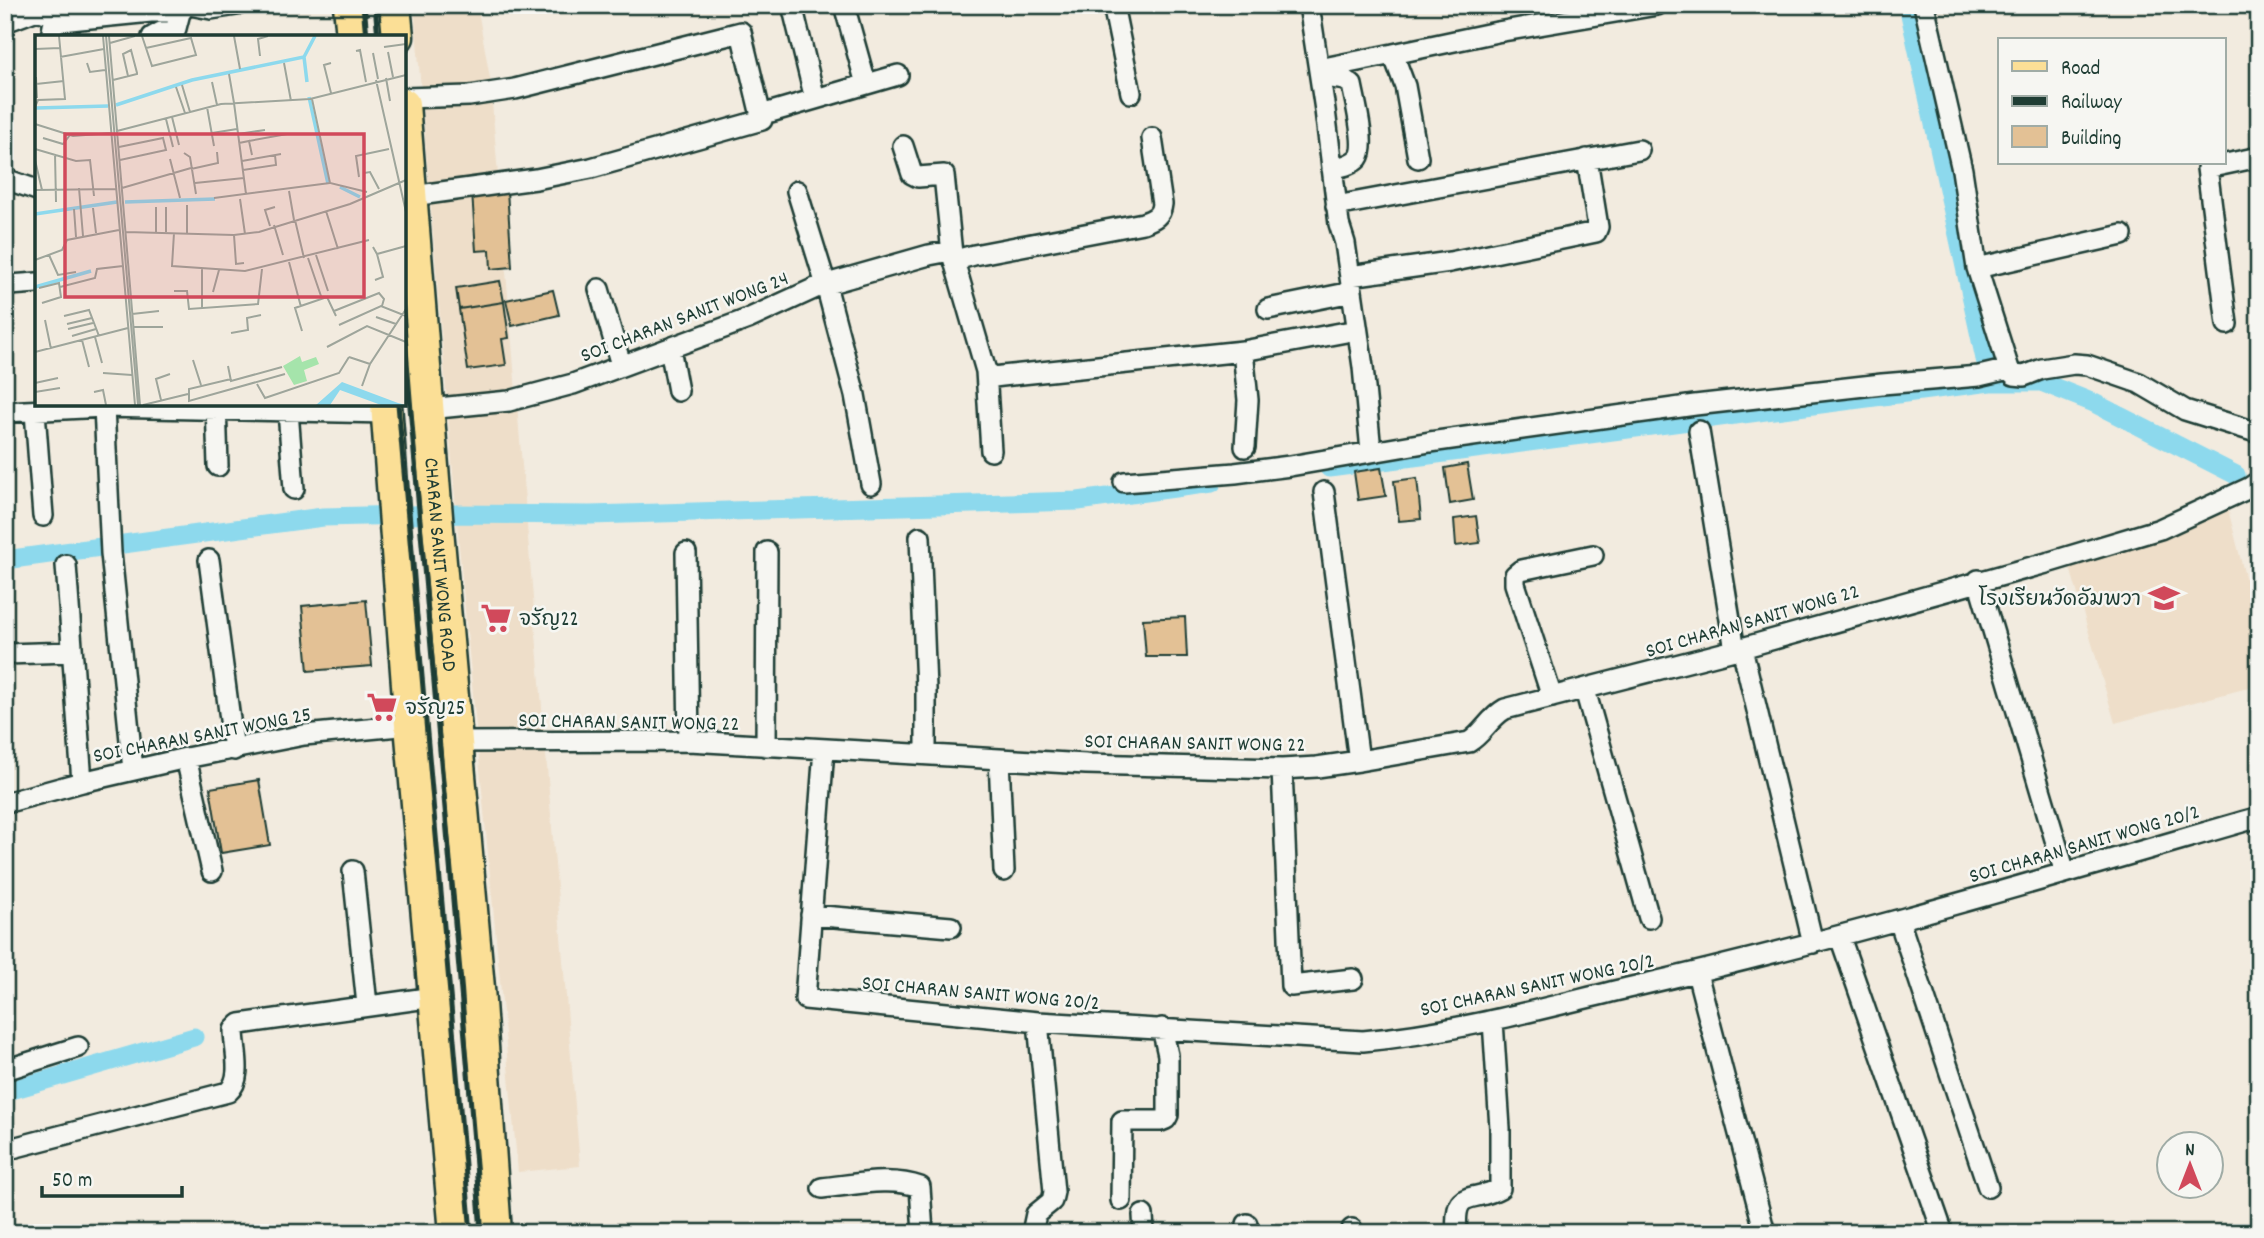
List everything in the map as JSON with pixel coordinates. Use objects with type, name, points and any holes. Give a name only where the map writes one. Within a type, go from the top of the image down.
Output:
[{"type":"main road","points":[[349,5],[352,35]]},
{"type":"main road","points":[[395,5],[398,35]]},
{"type":"main road","name":"CHARAN SANIT WONG ROAD","points":[[406,127],[436,514],[479,988],[496,1233]]},
{"type":"main road","name":"CHARAN SANIT WONG ROAD","points":[[386,409],[410,725],[455,1233]]},
{"type":"street","points":[[5,22],[33,8],[58,15],[110,5]]},
{"type":"street","points":[[51,35],[53,26],[60,21],[237,5]]},
{"type":"street","points":[[792,5],[816,99]]},
{"type":"street","points":[[844,5],[866,84]]},
{"type":"street","points":[[1114,5],[1131,93]]},
{"type":"street","points":[[1309,5],[1336,206],[1351,284],[1371,451]]},
{"type":"street","points":[[1319,73],[1497,32],[1657,5]]},
{"type":"street","points":[[1924,5],[1962,170],[1977,268],[2005,370]]},
{"type":"street","points":[[156,35],[161,32],[175,32],[184,8]]},
{"type":"street","points":[[406,98],[469,96],[514,89],[741,32],[762,120],[591,168],[536,179],[412,196]]},
{"type":"street","points":[[1394,54],[1405,86],[1418,158]]},
{"type":"street","points":[[1319,73],[1345,80],[1352,85],[1360,134],[1358,158],[1352,163],[1332,169]]},
{"type":"street","points":[[771,112],[898,75]]},
{"type":"street","name":"SOI CHARAN SANIT WONG 24","points":[[428,409],[509,401],[573,384],[748,319],[826,285],[937,253],[945,252],[954,260],[1143,223],[1157,217],[1162,204],[1152,138]]},
{"type":"street","points":[[903,146],[912,174],[918,177],[944,175],[954,260],[986,371],[991,451]]},
{"type":"street","points":[[1336,206],[1639,150]]},
{"type":"street","points":[[2226,164],[2259,157]]},
{"type":"street","points":[[1268,309],[1351,284],[1596,232],[1598,227],[1587,159]]},
{"type":"street","points":[[2226,164],[2207,168],[2227,324]]},
{"type":"street","points":[[5,179],[35,189]]},
{"type":"street","points":[[797,191],[826,285],[855,395],[871,484]]},
{"type":"street","points":[[1977,268],[2122,235]]},
{"type":"street","points":[[10,285],[35,283]]},
{"type":"street","points":[[599,289],[621,365]]},
{"type":"street","points":[[986,371],[994,377],[1243,351],[1357,330]]},
{"type":"street","points":[[670,348],[678,391]]},
{"type":"street","points":[[1243,351],[1248,400],[1245,447]]},
{"type":"street","points":[[1124,482],[1290,466],[1371,451],[1695,405],[1979,376],[2005,370],[2024,376],[2042,369],[2074,364],[2087,365],[2139,383],[2185,410],[2259,433]]},
{"type":"street","points":[[104,407],[111,543],[133,770]]},
{"type":"street","points":[[5,412],[104,407],[216,407],[288,411],[386,409]]},
{"type":"street","points":[[216,407],[218,466]]},
{"type":"street","points":[[288,411],[294,489]]},
{"type":"street","points":[[35,412],[43,516]]},
{"type":"street","points":[[1699,431],[1738,649],[1813,943]]},
{"type":"street","name":"SOI CHARAN SANIT WONG 22","points":[[458,742],[689,741],[1177,767],[1282,769],[1359,761],[1469,742],[1492,718],[1506,709],[1738,649],[2050,562],[2160,528],[2259,481]]},
{"type":"street","points":[[1324,492],[1359,761]]},
{"type":"street","points":[[920,537],[926,754]]},
{"type":"street","points":[[686,552],[689,741]]},
{"type":"street","points":[[766,746],[767,552]]},
{"type":"street","points":[[1552,697],[1515,584],[1515,575],[1521,570],[1593,555]]},
{"type":"street","points":[[209,560],[234,750]]},
{"type":"street","points":[[66,565],[82,782]]},
{"type":"street","points":[[1978,580],[2065,873]]},
{"type":"street","points":[[5,654],[72,652]]},
{"type":"street","points":[[1586,690],[1649,918]]},
{"type":"street","name":"SOI CHARAN SANIT WONG 25","points":[[5,803],[133,770],[304,735],[410,725]]},
{"type":"street","points":[[824,749],[811,915],[951,927]]},
{"type":"street","points":[[186,758],[212,871]]},
{"type":"street","points":[[999,759],[1004,871]]},
{"type":"street","points":[[1282,769],[1291,986],[1353,979]]},
{"type":"street","name":"SOI CHARAN SANIT WONG 20/2","points":[[811,915],[805,999],[1038,1022],[1363,1041],[1493,1021],[1697,973],[1840,937],[2259,817]]},
{"type":"street","points":[[353,871],[367,1005]]},
{"type":"street","points":[[1899,920],[1988,1186]]},
{"type":"street","points":[[1840,937],[1943,1233]]},
{"type":"street","points":[[1697,973],[1765,1233]]},
{"type":"street","points":[[5,1150],[228,1092],[236,1086],[234,1030],[240,1024],[434,997]]},
{"type":"street","points":[[1457,1233],[1455,1212],[1461,1202],[1471,1196],[1500,1188],[1502,1177],[1493,1021]]},
{"type":"street","points":[[1032,1233],[1036,1214],[1052,1201],[1054,1192],[1038,1022]]},
{"type":"street","points":[[1121,1200],[1122,1121],[1161,1121],[1168,1115],[1168,1055],[1162,1028]]},
{"type":"street","points":[[5,1070],[78,1047]]},
{"type":"street","points":[[822,1188],[894,1182],[908,1183],[920,1188],[923,1233]]},
{"type":"shaded area","points":[[414,5],[477,5],[490,78],[580,1166],[518,1172],[459,546]]},
{"type":"shaded area","name":"โรงเรียนวัดอัมพวา","points":[[2228,509],[2259,632],[2259,685],[2115,723],[2069,564],[2147,543]]},
{"type":"building","points":[[507,190],[512,267],[491,269],[490,250],[476,251],[472,192]]},
{"type":"building","points":[[500,281],[504,302],[459,309],[456,288]]},
{"type":"building","points":[[553,290],[559,315],[512,326],[506,300]]},
{"type":"building","points":[[504,302],[509,338],[502,339],[506,365],[468,370],[459,309]]},
{"type":"building","points":[[1467,464],[1473,500],[1450,504],[1445,468]]},
{"type":"building","points":[[1381,468],[1386,496],[1358,500],[1354,472]]},
{"type":"building","points":[[1417,478],[1421,519],[1399,521],[1394,481]]},
{"type":"building","points":[[1476,516],[1480,543],[1456,546],[1454,519]]},
{"type":"building","points":[[366,600],[372,666],[308,671],[302,606]]},
{"type":"building","points":[[1185,617],[1187,657],[1146,657],[1143,619]]},
{"type":"building","points":[[259,780],[270,845],[221,853],[210,788]]},
{"type":"waterway","points":[[1908,5],[1990,382]]},
{"type":"waterway","points":[[1329,468],[1990,382],[2041,382],[2094,403],[2236,475]]},
{"type":"waterway","points":[[5,560],[323,517],[590,515],[1078,501],[1212,483]]},
{"type":"waterway","points":[[5,1092],[194,1037]]},
{"type":"railway","points":[[363,5],[366,35]]},
{"type":"railway","points":[[375,5],[378,35]]},
{"type":"railway","points":[[406,361],[482,1233]]},
{"type":"railway","points":[[398,406],[471,1233]]},
{"type":"place","name":"โรงเรียนวัดอัมพวา","points":[[2164,598]]},
{"type":"place","name":"จรัญ22","points":[[496,618]]},
{"type":"place","name":"จรัญ25","points":[[382,707]]}]
